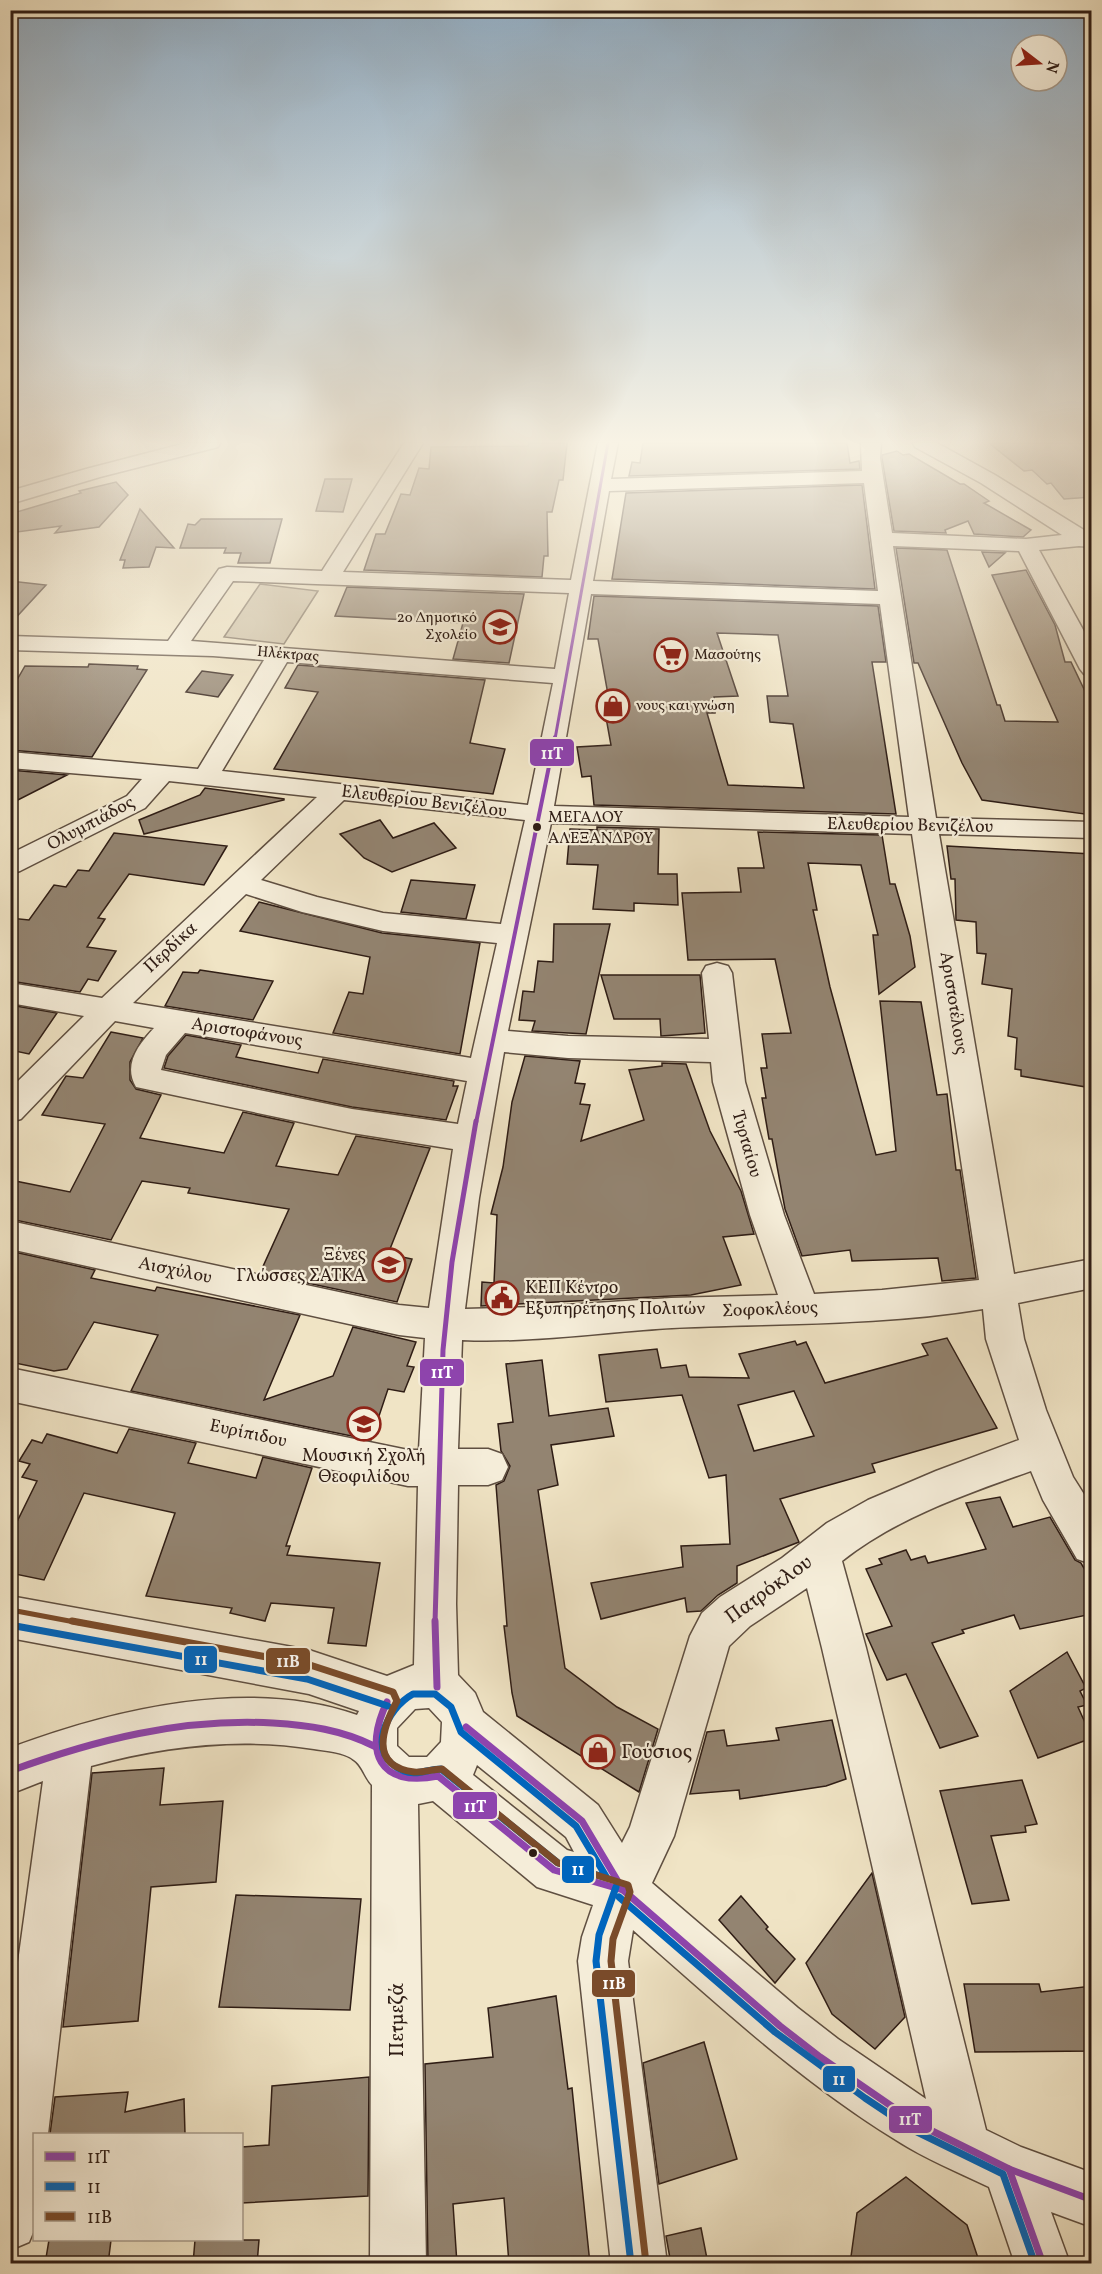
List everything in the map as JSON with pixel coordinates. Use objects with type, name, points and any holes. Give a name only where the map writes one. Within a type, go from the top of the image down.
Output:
[{"type":"street","points":[[328,578],[346,549]]},
{"type":"street","points":[[437,1687],[434,1624],[438,1468],[446,1325],[472,1139],[484,1072],[540,814],[588,549]]},
{"type":"street","name":"Αριστοτέλους","points":[[882,549],[1005,1339],[1042,1450],[1057,1487],[1092,1545]]},
{"type":"street","points":[[1028,549],[1092,669]]},
{"type":"street","points":[[175,647],[228,574],[889,598]]},
{"type":"street","name":"Ηλέκτρας","points":[[10,643],[175,647],[565,677]]},
{"type":"street","points":[[206,777],[279,655]]},
{"type":"street","name":"Ελευθερίου Βενιζέλου","points":[[10,760],[163,772],[540,814],[924,827],[1092,830]]},
{"type":"street","name":"Ολυμπιάδος","points":[[10,865],[136,802],[163,772]]},
{"type":"street","name":"Περδίκα","points":[[10,1110],[108,1009],[338,792]]},
{"type":"street","points":[[241,883],[312,905],[392,923],[512,935]]},
{"type":"street","name":"Τυρταίου","points":[[717,973],[729,1082],[768,1215],[801,1309]]},
{"type":"street","name":"Αριστοφάνους","points":[[10,993],[484,1072]]},
{"type":"street","points":[[178,1021],[148,1059],[144,1071],[147,1079],[352,1121],[472,1139]]},
{"type":"street","points":[[490,1040],[568,1047],[724,1051]]},
{"type":"street","name":"Αισχύλου","points":[[10,1235],[399,1320],[446,1325]]},
{"type":"street","name":"Σοφοκλέους","points":[[446,1325],[510,1324],[671,1313],[912,1304],[998,1292],[1092,1274]]},
{"type":"street","name":"Ευρίπιδου","points":[[10,1384],[408,1468],[488,1467]]},
{"type":"street","name":"Πατρόκλου","points":[[639,2264],[603,1961],[606,1937],[623,1890],[651,1836],[703,1659],[715,1630],[845,1534],[959,1478],[1042,1450]]},
{"type":"street","points":[[819,1554],[987,2159],[1043,2264]]},
{"type":"street","points":[[10,1617],[309,1672],[390,1699]]},
{"type":"street","points":[[412,1687],[437,1687],[457,1703],[466,1727],[465,1742],[459,1756],[450,1768],[403,1766],[373,1734],[376,1721],[390,1699],[412,1687]]},
{"type":"street","points":[[10,1771],[70,1749],[152,1728],[209,1722],[269,1721],[334,1730],[361,1738],[554,1870],[623,1890]]},
{"type":"street","points":[[466,1727],[582,1821],[623,1890],[780,2026],[820,2057],[916,2123],[987,2159],[1092,2199]]},
{"type":"street","points":[[10,2223],[70,1749]]},
{"type":"street","name":"Πετμεζά","points":[[398,2264],[403,1766]]},
{"type":"shaded area","points":[[260,584],[318,591],[284,644],[224,637]]},
{"type":"building","points":[[124,549],[155,549],[149,567],[123,568],[125,560],[120,560]]},
{"type":"building","points":[[226,549],[274,549],[270,563],[238,563],[241,553],[224,553]]},
{"type":"building","points":[[371,549],[548,549],[548,556],[544,556],[542,577],[364,570]]},
{"type":"building","points":[[617,549],[870,549],[875,589],[612,579]]},
{"type":"building","points":[[896,549],[947,550],[997,705],[1000,705],[1005,721],[1058,722],[992,575],[1026,570],[1055,625],[1065,662],[1071,662],[1092,706],[1092,815],[982,800],[962,763],[918,663],[914,663]]},
{"type":"building","points":[[982,552],[1005,553],[989,567]]},
{"type":"building","points":[[10,581],[46,585],[10,624]]},
{"type":"building","points":[[347,587],[524,594],[509,663],[453,659],[463,623],[335,616]]},
{"type":"building","points":[[594,596],[878,606],[886,662],[872,662],[896,814],[594,805],[591,776],[582,777],[577,747],[611,745],[603,701],[609,700],[598,639],[588,639]],"holes":[[[717,633],[778,635],[788,696],[767,696],[770,722],[793,724],[804,788],[728,785],[707,713],[715,713],[714,697],[738,696]]]},
{"type":"building","points":[[89,664],[138,666],[137,669],[147,670],[92,757],[10,750],[10,692],[25,666],[88,667]]},
{"type":"building","points":[[298,665],[485,680],[470,743],[505,749],[493,794],[274,769],[318,692],[285,688]]},
{"type":"building","points":[[202,671],[233,675],[218,697],[186,692]]},
{"type":"building","points":[[10,770],[67,775],[10,804]]},
{"type":"building","points":[[205,788],[284,800],[144,834],[139,820],[200,795]]},
{"type":"building","points":[[380,820],[393,838],[434,823],[456,848],[392,872],[364,858],[340,834]]},
{"type":"building","points":[[597,827],[659,829],[658,874],[677,874],[678,905],[634,903],[634,911],[593,909],[598,865],[567,864],[570,829],[597,830]]},
{"type":"building","points":[[758,832],[882,835],[890,884],[895,884],[910,936],[915,967],[879,994],[873,935],[878,935],[861,865],[808,863],[817,910],[813,910],[830,987],[876,1155],[896,1151],[880,1001],[921,1002],[937,1095],[947,1094],[956,1170],[960,1170],[976,1278],[942,1281],[938,1258],[852,1261],[850,1250],[802,1256],[785,1209],[762,1098],[766,1098],[761,1068],[767,1068],[762,1034],[791,1033],[775,959],[688,960],[682,893],[741,892],[738,868],[764,868]]},
{"type":"building","points":[[114,833],[227,846],[204,885],[129,874],[98,918],[105,919],[87,947],[116,951],[98,981],[88,979],[80,992],[10,981],[10,918],[29,920],[54,885],[66,887],[78,870],[89,871]]},
{"type":"building","points":[[947,846],[1092,854],[1092,972],[1087,973],[1086,1046],[1092,1047],[1092,1088],[1021,1076],[1021,1070],[1015,1069],[1017,1038],[1008,1036],[1012,989],[982,984],[986,954],[977,953],[976,922],[956,920],[955,879],[951,879]]},
{"type":"building","points":[[411,880],[475,885],[466,919],[401,912]]},
{"type":"building","points":[[259,902],[382,933],[480,943],[460,1054],[333,1033],[349,992],[363,994],[370,957],[240,931]]},
{"type":"building","points":[[554,924],[610,924],[586,1034],[532,1031],[535,1021],[519,1020],[523,991],[534,992],[538,961],[553,962]]},
{"type":"building","points":[[200,970],[273,981],[253,1020],[165,1006],[183,972],[198,973]]},
{"type":"building","points":[[601,975],[700,975],[705,1033],[661,1036],[660,1019],[614,1019]]},
{"type":"building","points":[[10,1005],[57,1013],[29,1054],[10,1050]]},
{"type":"building","points":[[111,1032],[143,1038],[130,1062],[130,1080],[136,1089],[161,1095],[140,1138],[224,1153],[243,1112],[294,1123],[276,1166],[338,1175],[356,1136],[430,1148],[388,1254],[412,1259],[397,1302],[260,1273],[289,1209],[188,1193],[190,1188],[142,1181],[111,1240],[10,1219],[10,1180],[70,1192],[105,1124],[42,1115],[66,1076],[83,1078]]},
{"type":"building","points":[[186,1035],[241,1045],[236,1057],[318,1073],[323,1059],[454,1081],[453,1086],[458,1086],[446,1120],[352,1107],[164,1068],[168,1056]]},
{"type":"building","points":[[525,1056],[580,1061],[575,1083],[585,1084],[580,1104],[590,1105],[581,1141],[644,1120],[629,1070],[662,1066],[662,1063],[686,1064],[710,1131],[741,1191],[754,1234],[723,1237],[741,1285],[691,1295],[481,1306],[482,1282],[494,1283],[497,1215],[491,1214],[503,1167],[512,1102]]},
{"type":"building","points":[[10,1251],[95,1270],[91,1278],[155,1291],[157,1287],[300,1315],[264,1400],[333,1376],[353,1327],[416,1342],[407,1366],[414,1367],[404,1392],[388,1389],[371,1440],[131,1391],[158,1335],[94,1322],[67,1369],[54,1371],[10,1362]]},
{"type":"building","points":[[947,1338],[997,1428],[872,1464],[875,1472],[780,1499],[799,1542],[737,1566],[737,1583],[718,1595],[701,1611],[687,1612],[685,1598],[601,1619],[591,1583],[683,1567],[681,1546],[730,1544],[726,1475],[709,1478],[682,1395],[606,1402],[599,1355],[657,1349],[661,1368],[686,1365],[689,1377],[749,1378],[739,1354],[795,1341],[797,1345],[806,1342],[825,1383],[928,1355],[922,1344]],"holes":[[[794,1391],[814,1436],[754,1451],[738,1405]]]},
{"type":"building","points":[[542,1360],[549,1416],[608,1408],[614,1436],[551,1445],[558,1485],[538,1490],[565,1668],[617,1707],[658,1729],[639,1792],[517,1716],[504,1626],[507,1626],[496,1485],[504,1481],[510,1466],[501,1451],[498,1424],[513,1422],[506,1364]]},
{"type":"building","points":[[129,1429],[196,1443],[188,1463],[256,1478],[263,1457],[312,1468],[286,1546],[290,1546],[287,1555],[380,1563],[366,1646],[328,1643],[334,1608],[271,1603],[265,1621],[230,1613],[232,1608],[146,1596],[175,1513],[84,1493],[44,1580],[10,1573],[10,1536],[37,1481],[22,1477],[30,1464],[19,1461],[32,1440],[42,1443],[47,1434],[117,1453]]},
{"type":"building","points":[[1000,1497],[1013,1527],[1050,1517],[1075,1560],[1081,1563],[1092,1582],[1092,1614],[1020,1629],[1014,1615],[962,1630],[964,1633],[932,1643],[978,1736],[940,1748],[906,1674],[887,1680],[866,1634],[892,1626],[866,1569],[882,1564],[879,1559],[906,1550],[911,1560],[925,1556],[928,1563],[986,1549],[966,1503]]},
{"type":"building","points":[[1067,1652],[1086,1688],[1080,1691],[1087,1705],[1078,1707],[1092,1738],[1038,1758],[1010,1691]]},
{"type":"building","points":[[832,1720],[846,1779],[826,1786],[740,1799],[739,1790],[690,1794],[707,1732],[724,1730],[727,1746],[779,1740],[776,1728]]},
{"type":"building","points":[[164,1768],[160,1805],[223,1801],[216,1882],[151,1887],[138,2021],[63,2027],[92,1773]]},
{"type":"building","points":[[1022,1780],[1037,1824],[1025,1826],[1026,1832],[991,1836],[1009,1900],[972,1904],[940,1791]]},
{"type":"building","points":[[872,1873],[905,2017],[875,2049],[832,2014],[806,1963]]},
{"type":"building","points":[[236,1895],[361,1899],[350,2010],[219,2007]]},
{"type":"building","points":[[741,1896],[768,1927],[766,1929],[795,1959],[775,1983],[719,1920]]},
{"type":"building","points":[[964,1984],[1039,1984],[1041,1992],[1092,1986],[1092,2051],[975,2052]]},
{"type":"building","points":[[556,1996],[568,2089],[572,2088],[590,2264],[509,2264],[504,2198],[453,2204],[457,2264],[428,2264],[425,2064],[493,2057],[488,2008]]},
{"type":"building","points":[[704,2042],[737,2159],[659,2184],[643,2063]]},
{"type":"building","points":[[369,2077],[368,2196],[243,2203],[243,2147],[269,2145],[272,2086]]},
{"type":"building","points":[[128,2092],[125,2112],[184,2099],[185,2133],[50,2133],[55,2097]]},
{"type":"building","points":[[906,2177],[967,2225],[980,2264],[850,2264],[857,2213]]},
{"type":"building","points":[[701,2228],[708,2264],[671,2264],[666,2236]]},
{"type":"building","points":[[259,2240],[257,2264],[193,2264],[195,2241]]},
{"type":"building","points":[[49,2241],[111,2241],[108,2264],[45,2264]]},
{"type":"transit line","name":"11Τ","points":[[437,1687],[434,1604],[439,1424],[443,1350],[452,1262],[485,1070],[549,770],[589,549]]},
{"type":"transit line","name":"11Β","points":[[11,1610],[310,1665],[393,1692],[397,1701],[385,1723],[382,1739],[386,1754],[396,1765],[402,1769],[418,1772],[442,1769],[558,1863],[628,1885],[630,1892],[613,1939],[611,1961],[646,2263]]},
{"type":"transit line","name":"11","points":[[10,1625],[307,1679],[388,1706]]},
{"type":"transit line","name":"11","points":[[413,1694],[435,1694],[451,1707],[461,1732],[576,1826],[607,1878],[558,1863],[441,1769],[412,1773],[401,1770],[390,1762],[381,1741],[387,1718],[394,1708],[413,1694]]},
{"type":"transit line","name":"11Τ","points":[[387,1702],[375,1735],[376,1750],[381,1763],[390,1772],[403,1778],[419,1780],[438,1776],[554,1870],[623,1890]]},
{"type":"transit line","name":"11Τ","points":[[10,1771],[78,1748],[146,1731],[215,1723],[250,1722],[309,1726],[342,1733],[374,1746]]},
{"type":"transit line","name":"11Τ","points":[[466,1727],[582,1821],[623,1890],[780,2026],[820,2057],[916,2123],[1009,2169],[1092,2200]]},
{"type":"transit line","name":"11","points":[[616,1887],[599,1935],[596,1961],[631,2264]]},
{"type":"transit line","name":"11","points":[[619,1897],[775,2032],[865,2098],[913,2130],[1003,2174],[1035,2264]]},
{"type":"transit line","name":"11Τ","points":[[1009,2169],[1043,2264]]},
{"type":"place","name":"2ο Δημοτικό Σχολείο","points":[[500,627]]},
{"type":"place","name":"Μασούτης","points":[[671,655]]},
{"type":"place","name":"νους και γνώση","points":[[613,706]]},
{"type":"place","name":"ΜΕΓΑΛΟΥ ΑΛΕΞΑΝΔΡΟΥ","points":[[537,827]]},
{"type":"place","name":"Ξένες Γλώσσες ΣΑΤΚΑ","points":[[389,1265]]},
{"type":"place","name":"ΚΕΠ Κέντρο Εξυπηρέτησης Πολιτών","points":[[502,1298]]},
{"type":"place","name":"Μουσική Σχολή Θεοφιλίδου","points":[[364,1424]]},
{"type":"place","name":"Γούσιος","points":[[598,1752]]}]
